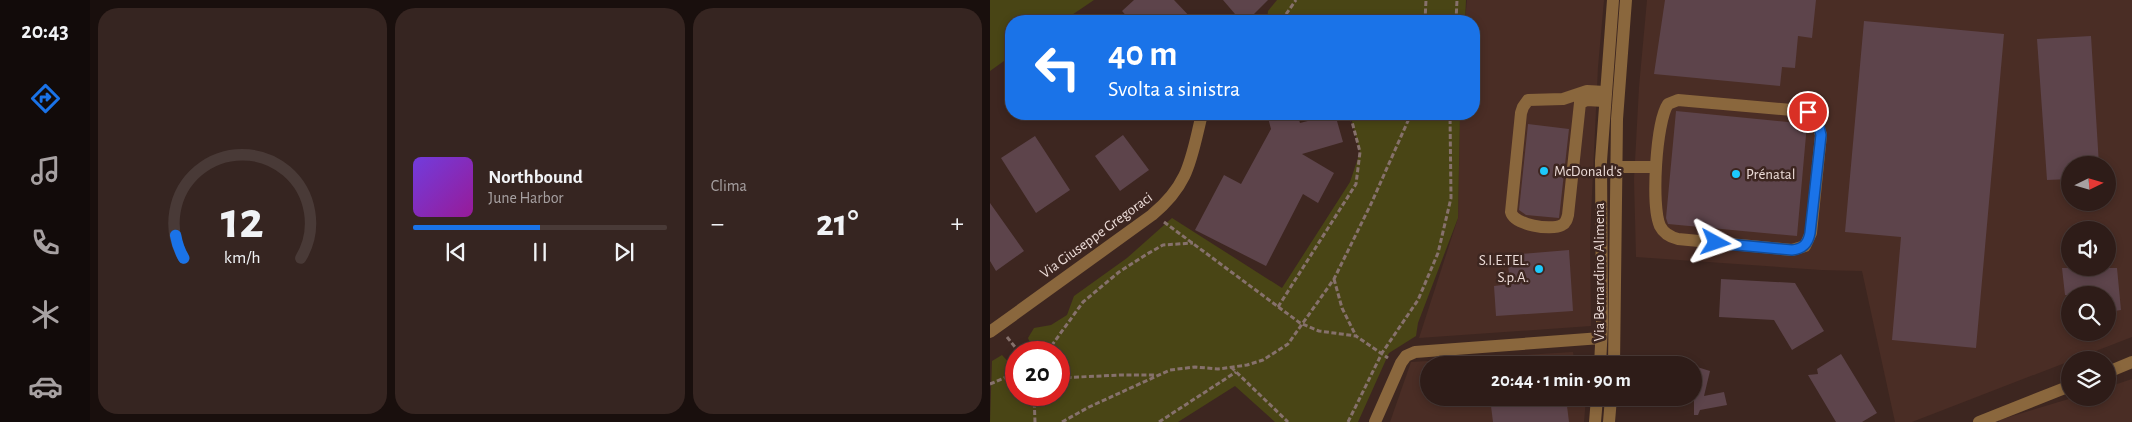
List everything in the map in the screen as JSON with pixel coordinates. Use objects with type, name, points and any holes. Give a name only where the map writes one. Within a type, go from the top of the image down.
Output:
[{"type":"street","name":"Via Bernardino Alimena","points":[[1600,356],[1601,198],[1605,97],[1613,0]]},
{"type":"street","name":"Via Bernardino Alimena","points":[[1614,356],[1619,72],[1626,0]]},
{"type":"street","points":[[1587,91],[1605,97],[1580,103],[1566,221],[1562,225],[1550,227],[1517,221],[1512,217],[1511,212],[1521,113],[1525,103],[1533,99],[1563,100],[1587,91]]},
{"type":"street","points":[[1684,100],[1808,112],[1818,123],[1821,135],[1810,233],[1807,243],[1800,249],[1792,250],[1678,239],[1668,236],[1663,231],[1658,220],[1656,167],[1662,118],[1665,108],[1672,102],[1684,100]]},
{"type":"street","name":"Via Giuseppe Gregoraci","points":[[994,329],[1170,200],[1183,180],[1200,120]]},
{"type":"street","points":[[1616,167],[1656,167]]},
{"type":"street","name":"Via Bernardino Alimena","points":[[1375,422],[1399,366],[1406,356],[1420,350],[1601,338]]},
{"type":"street","points":[[2116,369],[2132,362]]},
{"type":"street","points":[[1979,422],[2061,390]]},
{"type":"street","points":[[1595,422],[1596,406]]},
{"type":"street","points":[[1609,422],[1611,406]]},
{"type":"path","points":[[1285,15],[1296,0]]},
{"type":"path","points":[[1425,15],[1426,0]]},
{"type":"path","points":[[1456,15],[1457,0]]},
{"type":"path","points":[[1278,307],[1356,184],[1360,152],[1352,120]]},
{"type":"path","points":[[1062,422],[1089,406],[1170,370],[1189,367],[1218,369],[1247,365],[1263,360],[1288,344],[1300,323],[1334,279],[1371,204],[1408,120]]},
{"type":"path","points":[[1348,422],[1382,353],[1418,300],[1438,253],[1451,198],[1450,120]]},
{"type":"path","points":[[1152,215],[1193,243],[1300,323],[1320,331],[1356,336],[1399,366]]},
{"type":"path","points":[[1055,341],[1083,302],[1119,272],[1163,245],[1193,243]]},
{"type":"path","points":[[1334,279],[1342,308],[1356,336]]},
{"type":"path","points":[[994,329],[1007,341]]},
{"type":"path","points":[[1231,367],[1288,422]]},
{"type":"path","points":[[1159,422],[1236,372]]},
{"type":"path","points":[[1070,377],[1119,374],[1157,376]]},
{"type":"path","points":[[990,384],[1005,378]]},
{"type":"path","points":[[1034,406],[1035,422]]},
{"type":"shaded area","points":[[990,0],[1094,0],[1072,15],[1005,15],[1005,60],[990,71]]},
{"type":"shaded area","points":[[1277,0],[1466,0],[1465,15],[1268,15],[1268,11]]},
{"type":"shaded area","points":[[1467,0],[1604,0],[1598,67],[1590,237],[1591,326],[1419,338],[1458,218],[1460,120],[1480,120],[1480,15],[1466,15]]},
{"type":"shaded area","points":[[1647,0],[2132,0],[2132,337],[2096,351],[2061,351],[2061,364],[1912,422],[1895,422],[1862,271],[1821,270],[1636,257],[1634,180],[1639,87]]},
{"type":"shaded area","points":[[1352,120],[1460,120],[1458,218],[1418,323],[1416,336],[1389,353],[1358,422],[1275,422],[1235,386],[1178,422],[990,422],[992,361],[1002,355],[1005,358],[1005,406],[1070,406],[1070,341],[1029,341],[1028,338],[1034,328],[1051,325],[1067,315],[1074,296],[1127,258],[1172,218],[1282,288],[1350,182],[1360,152]]},
{"type":"shaded area","points":[[1573,352],[1574,356],[1508,356]]},
{"type":"shaded area","points":[[1420,361],[1420,406],[1585,406],[1584,422],[1390,422],[1411,362]]},
{"type":"shaded area","points":[[2132,379],[2132,422],[1999,422],[1999,420],[2061,401],[2061,406],[2116,406],[2116,384]]},
{"type":"building","points":[[1134,0],[1174,0],[1188,15],[1126,15],[1122,11]]},
{"type":"building","points":[[1223,0],[1268,0],[1253,15],[1236,15]]},
{"type":"building","points":[[1665,0],[1816,0],[1812,38],[1798,36],[1795,68],[1782,67],[1780,86],[1654,74]]},
{"type":"building","points":[[1864,21],[2004,34],[1976,348],[1892,340],[1901,237],[1845,232]]},
{"type":"building","points":[[2091,36],[2098,156],[2061,156],[2061,179],[2047,180],[2037,39]]},
{"type":"building","name":"Prénatal","points":[[1676,111],[1807,124],[1797,236],[1668,224],[1666,218]]},
{"type":"building","points":[[1269,120],[1299,120],[1300,123],[1312,120],[1337,120],[1343,142],[1302,154],[1334,173],[1318,203],[1303,194],[1266,266],[1195,230],[1224,175],[1241,184],[1271,129]]},
{"type":"building","name":"McDonald's","points":[[1528,124],[1569,129],[1559,218],[1526,215],[1519,210]]},
{"type":"building","points":[[1123,135],[1149,170],[1120,191],[1095,156]]},
{"type":"building","points":[[1035,136],[1070,190],[1036,213],[1001,158]]},
{"type":"building","points":[[990,203],[1024,251],[996,271],[990,261]]},
{"type":"building","name":"S.I.E.TEL. S.p.A.","points":[[1569,250],[1573,311],[1496,316],[1494,286],[1510,284],[1507,255]]},
{"type":"building","points":[[2117,268],[2121,310],[2116,311],[2116,286],[2064,286],[2063,276],[2116,276]]},
{"type":"building","points":[[1721,279],[1795,283],[1824,331],[1792,350],[1774,320],[1719,317]]},
{"type":"building","points":[[1841,354],[1877,413],[1862,422],[1836,422],[1808,375],[1818,374],[1817,369]]},
{"type":"building","points":[[1702,368],[1710,371],[1704,396],[1724,392],[1727,405],[1700,410],[1698,415],[1694,415],[1694,406],[1702,406]]},
{"type":"building","points":[[1491,406],[1567,406],[1569,422],[1493,422]]},
{"type":"place","name":"McDonald's","points":[[1544,171]]},
{"type":"place","name":"Prénatal","points":[[1736,174]]},
{"type":"place","name":"S.I.E.TEL. S.p.A.","points":[[1539,269]]},
{"type":"route","points":[[1716,243],[1792,250],[1805,246],[1810,233],[1821,135],[1818,123],[1808,112]]}]
